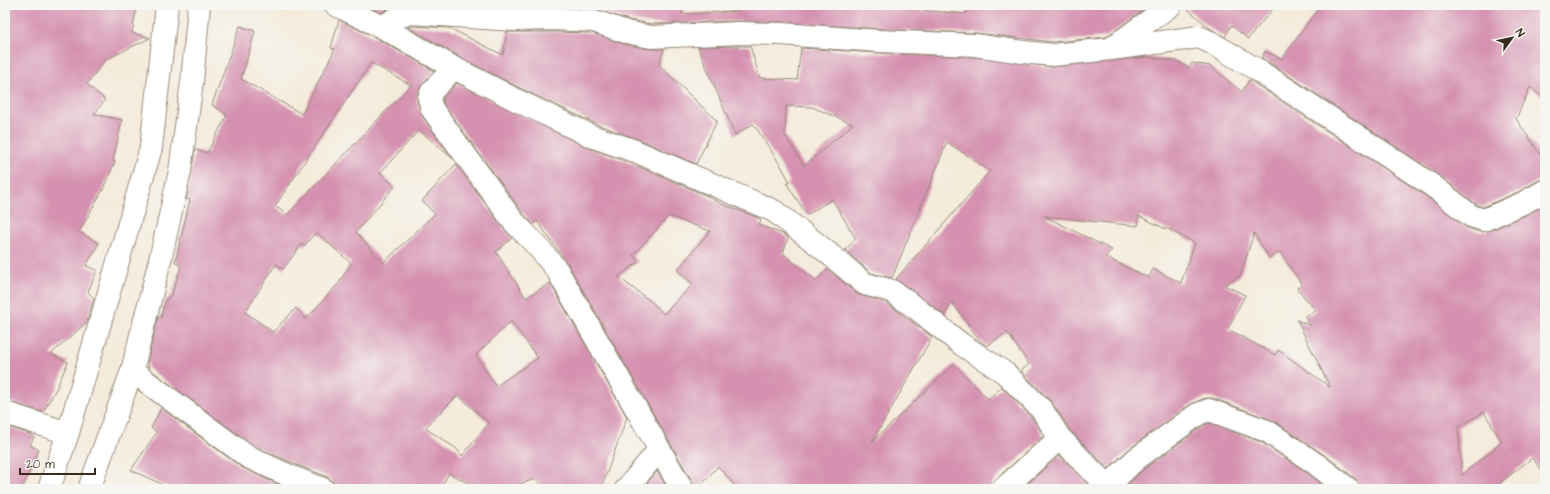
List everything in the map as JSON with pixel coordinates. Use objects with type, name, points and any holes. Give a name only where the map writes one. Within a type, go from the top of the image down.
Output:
[{"type":"street","points":[[49,489],[68,433],[151,148],[167,5]]},
{"type":"street","points":[[89,489],[132,371],[180,171],[192,82],[199,5]]},
{"type":"street","points":[[336,5],[382,27],[454,68],[516,100],[591,136],[635,151],[774,211],[821,247],[865,284],[892,291],[961,344],[1005,373],[1042,410],[1060,438],[1109,488],[1136,459],[1198,414],[1209,410],[1267,431],[1316,464],[1348,489]]},
{"type":"street","points":[[1111,49],[1171,5]]},
{"type":"street","points":[[382,27],[398,17],[411,13],[514,20],[554,19],[594,21],[626,32],[652,37],[739,33],[781,34],[879,41],[975,45],[1053,55],[1199,37],[1256,69],[1433,186],[1471,216],[1484,220],[1523,203],[1545,191]]},
{"type":"street","points":[[454,68],[432,91],[429,98],[432,110],[513,221],[539,248],[557,270],[682,489]]},
{"type":"street","points":[[132,371],[248,457],[323,489]]},
{"type":"street","points":[[5,413],[68,433]]},
{"type":"street","points":[[1003,489],[1060,438]]},
{"type":"street","points":[[626,489],[659,450]]},
{"type":"building","points":[[5,5],[137,5],[132,33],[150,38],[105,60],[87,84],[105,100],[94,114],[122,120],[113,161],[115,162],[105,186],[79,232],[99,243],[86,266],[97,270],[88,292],[94,298],[87,322],[51,354],[68,362],[56,389],[43,412],[5,401]]},
{"type":"building","points":[[365,5],[394,5],[381,13]]},
{"type":"building","points":[[541,5],[685,5],[682,14],[739,11],[738,5],[922,5],[919,10],[966,14],[969,5],[1150,5],[1106,37],[1053,42],[976,33],[880,29],[781,22],[738,21],[652,24],[629,20],[595,9],[541,7]]},
{"type":"building","points":[[1183,5],[1276,5],[1248,39],[1231,25],[1225,37],[1211,29]]},
{"type":"building","points":[[1321,5],[1545,5],[1545,99],[1530,87],[1516,119],[1545,161],[1545,179],[1539,180],[1518,192],[1483,207],[1477,205],[1440,176],[1262,58],[1265,51],[1282,59]]},
{"type":"building","points":[[339,20],[376,38],[434,71],[421,86],[417,94],[417,101],[422,116],[453,159],[419,130],[380,173],[395,186],[356,232],[383,263],[435,214],[422,201],[456,164],[512,238],[496,252],[526,298],[550,283],[627,417],[601,489],[544,489],[536,479],[512,486],[510,489],[479,489],[449,473],[440,489],[335,489],[333,482],[328,477],[254,446],[148,368],[149,365],[147,364],[158,317],[161,318],[165,301],[172,294],[181,266],[175,262],[190,200],[186,199],[195,150],[207,153],[227,115],[212,105],[240,26],[255,31],[241,79],[302,114],[335,49],[331,48]],"holes":[[[371,63],[411,85],[287,215],[275,206]],[[316,232],[351,263],[339,283],[306,319],[296,308],[273,332],[245,312],[276,264],[283,269],[302,244],[304,246]],[[511,321],[538,358],[496,386],[476,355]],[[458,395],[489,423],[462,456],[457,449],[425,428]]]},
{"type":"building","points":[[408,27],[449,28],[503,55],[507,32],[592,33],[624,44],[649,49],[664,49],[659,65],[717,121],[696,164],[640,140],[596,124],[522,89],[460,57]]},
{"type":"building","points":[[750,46],[760,78],[797,80],[801,48],[974,57],[1052,67],[1148,57],[1177,61],[1189,68],[1192,63],[1210,66],[1242,92],[1249,80],[1426,196],[1467,228],[1480,232],[1489,231],[1545,205],[1545,474],[1532,458],[1492,489],[1409,487],[1408,489],[1360,489],[1356,479],[1323,454],[1274,421],[1213,398],[1205,398],[1191,404],[1129,449],[1108,469],[1070,430],[1051,401],[1021,371],[1029,364],[1007,332],[987,346],[980,341],[952,302],[945,315],[896,279],[990,171],[947,142],[892,278],[871,273],[845,250],[856,239],[832,199],[807,215],[787,184],[790,182],[781,166],[755,126],[753,124],[735,135],[698,47]],"holes":[[[786,106],[812,107],[853,124],[804,166],[785,135]],[[1044,216],[1138,226],[1139,216],[1166,229],[1172,230],[1171,231],[1195,243],[1181,283],[1153,269],[1149,278],[1105,257],[1112,250]],[[1254,233],[1269,258],[1280,252],[1302,285],[1297,288],[1316,311],[1305,316],[1311,326],[1297,320],[1330,387],[1278,350],[1275,355],[1228,329],[1245,295],[1224,285],[1240,276]],[[1484,412],[1502,442],[1462,475],[1458,427]]]},
{"type":"building","points":[[457,83],[586,147],[630,163],[705,195],[722,204],[761,219],[759,225],[783,234],[788,238],[783,253],[816,281],[827,269],[857,294],[887,303],[932,337],[872,442],[954,364],[988,399],[1002,387],[1032,418],[1044,436],[995,480],[991,485],[991,489],[738,489],[718,466],[698,489],[694,489],[693,483],[568,264],[537,221],[533,224],[523,213],[443,104],[443,98]],"holes":[[[669,216],[710,231],[677,270],[693,284],[664,314],[653,303],[618,277],[638,262],[633,255]]]},
{"type":"building","points":[[161,408],[241,467],[288,489],[172,489],[131,470],[157,432],[151,428]]},
{"type":"building","points":[[1209,423],[1261,442],[1309,474],[1328,489],[1123,489],[1144,469],[1204,425]]},
{"type":"building","points":[[5,426],[30,434],[29,435],[34,437],[30,445],[39,450],[22,489],[5,489]]},
{"type":"building","points":[[1059,455],[1092,489],[1022,489]]},
{"type":"building","points":[[657,471],[668,489],[642,489]]}]
